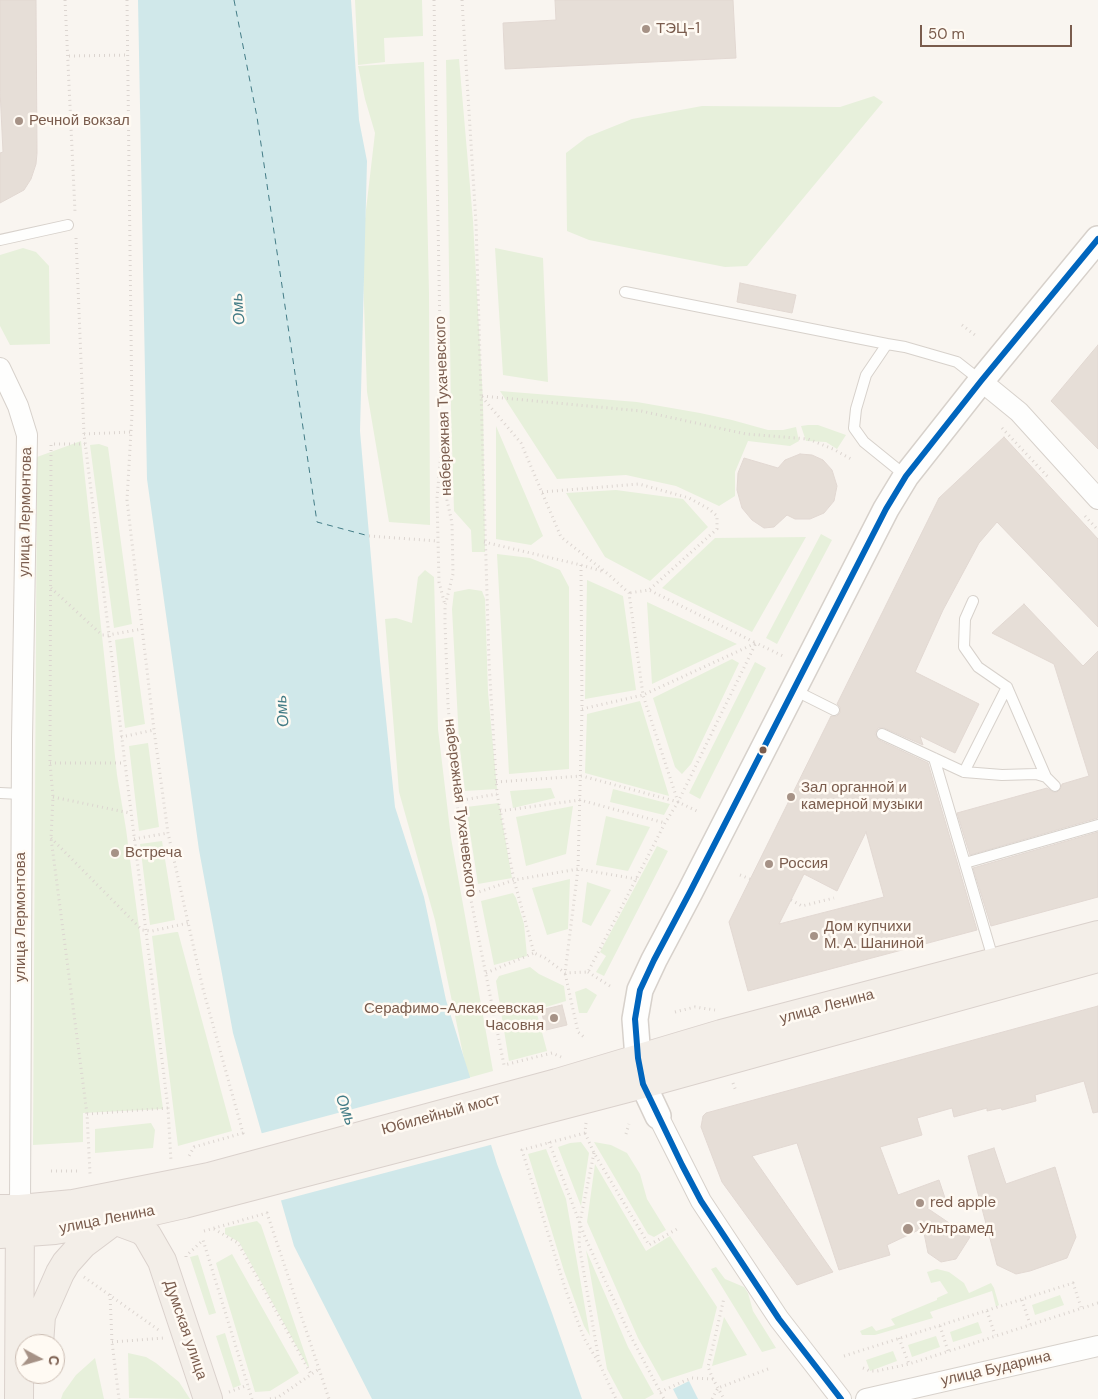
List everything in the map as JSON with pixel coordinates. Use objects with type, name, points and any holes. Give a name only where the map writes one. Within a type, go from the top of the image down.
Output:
[{"type":"main road","name":"улица Ленина","points":[[640,1071],[721,1034],[1098,935]]},
{"type":"main road","name":"улица Ленина","points":[[561,1082],[719,1062],[1098,958]]},
{"type":"main road","name":"Юбилейный мост","points":[[211,1186],[561,1082]]},
{"type":"main road","name":"улица Ленина","points":[[10,1221],[106,1198],[211,1186]]},
{"type":"main road","name":"улица Ленина","points":[[10,1221],[55,1230],[114,1220],[184,1204],[211,1186]]},
{"type":"main road","points":[[174,1258],[162,1243],[170,1217],[184,1204]]},
{"type":"main road","points":[[40,1334],[41,1316],[60,1273],[70,1258],[84,1244],[114,1220],[141,1230],[174,1258]]},
{"type":"main road","name":"улица Лермонтова","points":[[10,1221],[21,1385]]},
{"type":"main road","name":"Думская улица","points":[[174,1258],[218,1395]]},
{"type":"street","points":[[842,1399],[779,1320],[701,1201],[658,1116],[640,1071],[634,1019],[640,990],[886,509],[906,476],[981,381],[1098,239]]},
{"type":"street","name":"улица Лермонтова","points":[[0,368],[18,406],[27,435],[22,794],[10,1221]]},
{"type":"street","points":[[981,381],[1018,412],[1098,499]]},
{"type":"street","name":"улица Бударина","points":[[866,1399],[1098,1346]]},
{"type":"lane","points":[[0,240],[68,225]]},
{"type":"lane","points":[[625,292],[905,347],[957,362],[981,381]]},
{"type":"lane","points":[[887,344],[866,375],[856,409],[854,428],[864,442],[906,476]]},
{"type":"lane","points":[[974,600],[965,618],[964,647],[978,667],[1007,687],[1046,777],[1055,786]]},
{"type":"lane","points":[[964,772],[1007,687]]},
{"type":"lane","points":[[794,689],[834,710]]},
{"type":"lane","points":[[882,734],[964,772],[1002,775],[1036,774],[1046,777]]},
{"type":"lane","points":[[934,758],[994,963]]},
{"type":"lane","points":[[0,794],[22,794]]},
{"type":"lane","points":[[965,863],[1069,829],[1098,825]]},
{"type":"path","points":[[127,0],[132,432],[127,500],[168,833],[203,989],[243,1133],[194,1147],[188,1158]]},
{"type":"path","name":"набережная Тухачевского","points":[[434,0],[442,442],[447,500],[452,523],[453,574],[445,606],[448,706],[457,800],[470,895],[504,1065],[552,1053],[561,1082]]},
{"type":"path","points":[[462,0],[476,224],[482,396],[484,542],[496,782],[514,880],[534,953]]},
{"type":"path","points":[[69,56],[128,55]]},
{"type":"path","points":[[962,325],[975,335]]},
{"type":"path","points":[[482,396],[641,412],[746,434],[808,440],[833,448],[851,459]]},
{"type":"path","points":[[482,396],[521,443],[561,536],[629,593],[643,695],[678,802]]},
{"type":"path","points":[[132,432],[84,434],[168,1108],[171,1164]]},
{"type":"path","points":[[442,442],[437,498],[439,582],[445,606]]},
{"type":"path","points":[[85,444],[52,444],[50,763],[52,797],[51,838],[87,1114],[90,1174]]},
{"type":"path","points":[[542,492],[638,484],[689,498],[709,509],[717,516],[718,529],[649,590],[629,593]]},
{"type":"path","points":[[369,536],[438,541]]},
{"type":"path","points":[[484,542],[580,565],[608,574]]},
{"type":"path","points":[[580,565],[582,776],[578,869],[565,973],[578,1032],[585,1038]]},
{"type":"path","points":[[50,587],[102,635],[142,629]]},
{"type":"path","points":[[649,590],[767,648]]},
{"type":"path","points":[[582,709],[643,695],[756,643]]},
{"type":"path","points":[[588,972],[665,823],[678,802],[756,643]]},
{"type":"path","points":[[121,737],[154,730]]},
{"type":"path","points":[[50,763],[124,762]]},
{"type":"path","points":[[496,782],[582,776],[678,802],[699,812]]},
{"type":"path","points":[[457,800],[497,794]]},
{"type":"path","points":[[52,797],[130,813]]},
{"type":"path","points":[[500,812],[580,800],[665,823]]},
{"type":"path","points":[[134,839],[168,833]]},
{"type":"path","points":[[51,838],[142,930],[146,931],[188,923]]},
{"type":"path","points":[[470,895],[514,880],[578,869],[637,879]]},
{"type":"path","points":[[740,875],[750,879]]},
{"type":"path","points":[[791,900],[802,906],[834,898]]},
{"type":"path","points":[[486,973],[534,953],[545,958],[565,973],[588,972],[613,988]]},
{"type":"path","points":[[674,1012],[695,1007],[715,1010]]},
{"type":"path","points":[[87,1114],[168,1108]]},
{"type":"path","points":[[586,1122],[585,1132],[594,1153],[649,1244],[677,1229]]},
{"type":"path","points":[[626,1134],[629,1124]]},
{"type":"path","points":[[585,1132],[522,1150],[566,1291],[584,1338],[600,1365],[616,1399]]},
{"type":"path","points":[[549,1142],[585,1237],[629,1333],[664,1399]]},
{"type":"path","points":[[594,1153],[580,1222],[579,1244],[600,1365]]},
{"type":"path","points":[[51,1171],[77,1171]]},
{"type":"path","points":[[204,1231],[267,1213],[329,1399]]},
{"type":"path","points":[[214,1229],[238,1243],[311,1374]]},
{"type":"path","points":[[174,1258],[203,1240],[252,1399]]},
{"type":"path","points":[[82,1275],[169,1337],[112,1342]]},
{"type":"path","points":[[844,1356],[1073,1283],[1082,1308]]},
{"type":"path","points":[[110,1294],[112,1342],[119,1399]]},
{"type":"path","points":[[724,1298],[708,1367],[724,1399]]},
{"type":"path","points":[[1022,1300],[1030,1324]]},
{"type":"path","points":[[863,1368],[877,1371],[909,1364],[1098,1303]]},
{"type":"path","points":[[987,1311],[995,1335]]},
{"type":"path","points":[[940,1326],[948,1351]]},
{"type":"path","points":[[899,1338],[909,1364]]},
{"type":"path","points":[[270,1399],[277,1398],[319,1369]]},
{"type":"path","points":[[712,1399],[718,1388],[768,1369]]},
{"type":"path","points":[[660,1392],[692,1378],[713,1379]]},
{"type":"path","points":[[218,1395],[248,1385]]},
{"type":"green space","points":[[355,0],[422,0],[423,36],[384,38],[385,62],[358,65]]},
{"type":"green space","points":[[459,59],[473,221],[483,401],[485,552],[472,552],[471,530],[454,511],[446,60]]},
{"type":"green space","points":[[424,62],[429,294],[430,525],[389,522],[367,392],[362,244],[375,133],[358,66]]},
{"type":"green space","points":[[874,96],[883,102],[747,266],[725,267],[589,240],[567,231],[566,153],[587,137],[632,119],[702,106],[840,107]]},
{"type":"green space","points":[[23,248],[36,252],[49,266],[50,344],[10,345],[0,326],[0,255]]},
{"type":"green space","points":[[495,248],[543,258],[548,382],[503,375]]},
{"type":"green space","points":[[500,391],[637,402],[700,413],[768,430],[783,430],[796,427],[799,441],[790,446],[748,441],[735,472],[735,496],[719,506],[676,486],[626,475],[557,479]]},
{"type":"green space","points":[[818,425],[846,435],[837,449],[826,442],[806,441],[801,426]]},
{"type":"green space","points":[[496,426],[543,536],[531,545],[496,539]]},
{"type":"green space","points":[[81,441],[117,775],[126,829],[163,1109],[83,1113],[83,1142],[33,1145],[37,457]]},
{"type":"green space","points":[[99,444],[108,447],[132,624],[114,628],[90,445]]},
{"type":"green space","points":[[616,490],[683,499],[708,527],[650,581],[605,557],[566,493]]},
{"type":"green space","points":[[821,534],[832,540],[777,644],[766,638]]},
{"type":"green space","points":[[806,537],[752,632],[662,588],[715,538]]},
{"type":"green space","points":[[497,554],[530,558],[560,570],[569,587],[569,769],[509,774]]},
{"type":"green space","points":[[425,570],[434,577],[438,729],[451,838],[493,1071],[468,1078],[435,920],[399,792],[385,619],[396,618],[412,623],[418,577]]},
{"type":"green space","points":[[587,580],[623,596],[636,690],[585,699]]},
{"type":"green space","points":[[469,589],[482,591],[485,599],[488,692],[497,789],[465,791],[459,741],[452,609],[454,592]]},
{"type":"green space","points":[[647,602],[737,644],[652,684]]},
{"type":"green space","points":[[133,637],[145,724],[125,728],[115,640]]},
{"type":"green space","points":[[732,659],[739,663],[691,764],[682,774],[675,767],[653,698]]},
{"type":"green space","points":[[755,662],[766,668],[700,799],[689,793]]},
{"type":"green space","points":[[640,701],[669,796],[585,773],[587,714]]},
{"type":"green space","points":[[148,743],[159,827],[139,831],[129,746]]},
{"type":"green space","points":[[551,788],[555,798],[513,808],[510,791]]},
{"type":"green space","points":[[613,789],[670,804],[664,815],[610,802]]},
{"type":"green space","points":[[499,803],[512,878],[478,884],[466,807]]},
{"type":"green space","points":[[573,806],[566,854],[526,866],[516,817]]},
{"type":"green space","points":[[606,816],[650,827],[628,871],[596,865]]},
{"type":"green space","points":[[162,841],[175,920],[150,925],[140,844]]},
{"type":"green space","points":[[657,846],[668,851],[604,976],[596,972],[606,956],[600,952]]},
{"type":"green space","points":[[570,879],[568,929],[547,935],[532,888]]},
{"type":"green space","points":[[587,882],[611,890],[591,926],[582,922]]},
{"type":"green space","points":[[513,893],[524,924],[527,956],[494,965],[481,901]]},
{"type":"green space","points":[[178,932],[232,1131],[178,1146],[152,936]]},
{"type":"green space","points":[[530,967],[539,974],[564,986],[566,1001],[536,1010],[547,1051],[509,1061],[496,981],[499,976]]},
{"type":"green space","points":[[586,988],[597,995],[587,1013],[579,1013],[575,992]]},
{"type":"green space","points":[[151,1123],[155,1130],[153,1148],[95,1153],[95,1129]]},
{"type":"green space","points":[[581,1142],[589,1153],[581,1206],[558,1147]]},
{"type":"green space","points":[[594,1142],[611,1145],[627,1153],[640,1174],[647,1199],[666,1230],[654,1237],[648,1234]]},
{"type":"green space","points":[[546,1149],[566,1199],[590,1336],[584,1326],[564,1271],[528,1154]]},
{"type":"green space","points":[[595,1164],[646,1251],[670,1236],[717,1307],[702,1368],[662,1381],[638,1338],[587,1222]]},
{"type":"green space","points":[[257,1221],[261,1225],[308,1367],[239,1242],[225,1234],[225,1228]]},
{"type":"green space","points":[[586,1250],[628,1347],[654,1394],[645,1399],[623,1399],[607,1369]]},
{"type":"green space","points":[[232,1254],[299,1373],[270,1391],[255,1392],[216,1263]]},
{"type":"green space","points":[[198,1255],[216,1313],[209,1315],[190,1257]]},
{"type":"green space","points":[[716,1267],[725,1279],[744,1287],[748,1293],[753,1311],[776,1348],[762,1352],[711,1269]]},
{"type":"green space","points":[[937,1269],[949,1272],[964,1283],[969,1293],[991,1283],[999,1305],[996,1307],[992,1291],[930,1312],[933,1318],[875,1335],[862,1335],[860,1331],[872,1326],[876,1331],[895,1325],[891,1319],[937,1300],[937,1298],[948,1293],[940,1281],[931,1283],[927,1272]]},
{"type":"green space","points":[[1060,1295],[1064,1305],[1035,1315],[1032,1305]]},
{"type":"green space","points":[[724,1317],[747,1355],[712,1366]]},
{"type":"green space","points":[[978,1322],[982,1333],[953,1342],[950,1332]]},
{"type":"green space","points":[[225,1333],[241,1385],[233,1388],[216,1336]]},
{"type":"green space","points":[[936,1336],[940,1347],[912,1357],[908,1345]]},
{"type":"green space","points":[[893,1351],[897,1361],[870,1371],[866,1360]]},
{"type":"green space","points":[[128,1353],[146,1357],[156,1363],[179,1382],[190,1399],[129,1398]]},
{"type":"green space","points":[[95,1358],[104,1399],[61,1399],[76,1375]]},
{"type":"water","name":"Омь","points":[[138,0],[351,0],[359,120],[367,161],[360,431],[395,807],[424,897],[446,1000],[497,1164],[582,1399],[372,1399],[294,1246],[233,1033],[199,850],[147,479]]},
{"type":"water","points":[[689,1381],[698,1399],[678,1399],[673,1389]]},
{"type":"pier","points":[[473,1077],[494,1144],[279,1201],[259,1134]]},
{"type":"building","name":"Речной вокзал","points":[[0,0],[36,0],[37,153],[31,179],[24,190],[0,203],[0,153],[3,152],[0,90]]},
{"type":"building","name":"ТЭЦ-1","points":[[555,0],[733,0],[736,58],[505,69],[503,23],[556,20]]},
{"type":"building","points":[[740,283],[796,295],[792,313],[737,302]]},
{"type":"building","points":[[1098,345],[1098,449],[1051,401]]},
{"type":"building","points":[[1004,437],[1098,539],[1098,627],[997,522],[979,543],[943,610],[915,672],[979,704],[955,753],[920,736],[923,745],[884,728],[878,728],[875,734],[879,740],[928,763],[977,930],[748,991],[729,922],[831,716],[837,716],[840,713],[840,707],[837,704],[939,498]],"holes":[[[866,832],[884,897],[779,924],[804,874],[837,891]]]},
{"type":"building","points":[[800,454],[812,455],[823,460],[832,470],[837,486],[834,501],[824,513],[810,519],[795,519],[787,515],[774,527],[764,528],[752,520],[742,508],[737,490],[738,473],[744,458],[778,468],[785,460]]},
{"type":"building","points":[[1024,604],[1083,666],[1098,651],[1098,818],[970,855],[957,813],[1047,788],[1057,792],[1062,784],[1089,776],[1054,664],[992,633]]},
{"type":"building","points":[[1098,832],[1098,897],[991,926],[973,868]]},
{"type":"building","name":"Серафимо-Алексеевская Часовня","points":[[562,1005],[567,1025],[546,1030],[541,1010]]},
{"type":"building","points":[[1098,1006],[1098,1112],[1093,1113],[1084,1081],[1035,1095],[1036,1101],[1002,1110],[1001,1108],[987,1111],[987,1108],[954,1117],[952,1108],[917,1118],[922,1135],[880,1147],[898,1195],[939,1180],[946,1201],[927,1208],[970,1237],[956,1259],[941,1262],[928,1253],[923,1228],[887,1245],[890,1255],[839,1270],[797,1143],[752,1156],[833,1272],[797,1285],[722,1182],[701,1127],[703,1116],[706,1113]]},
{"type":"building","points":[[994,1148],[1006,1184],[1055,1167],[1076,1237],[1067,1258],[1016,1274],[997,1265],[968,1156]]},
{"type":"ferry route","points":[[234,0],[257,117],[317,522],[369,536]]},
{"type":"transit line","points":[[841,1399],[779,1319],[701,1201],[682,1165],[643,1084],[638,1058],[635,1019],[640,990],[886,509],[906,476],[981,381],[1098,239]]},
{"type":"place","name":"ТЭЦ-1","points":[[646,29]]},
{"type":"place","name":"Речной вокзал","points":[[19,121]]},
{"type":"place","name":"Зал органной и камерной музыки","points":[[791,797]]},
{"type":"place","name":"Встреча","points":[[115,853]]},
{"type":"place","name":"Россия","points":[[769,864]]},
{"type":"place","name":"Дом купчихи М. А. Шаниной","points":[[814,936]]},
{"type":"place","name":"Серафимо-Алексеевская Часовня","points":[[554,1018]]},
{"type":"place","name":"red apple","points":[[920,1203]]},
{"type":"place","name":"Ультрамед","points":[[908,1229]]}]
